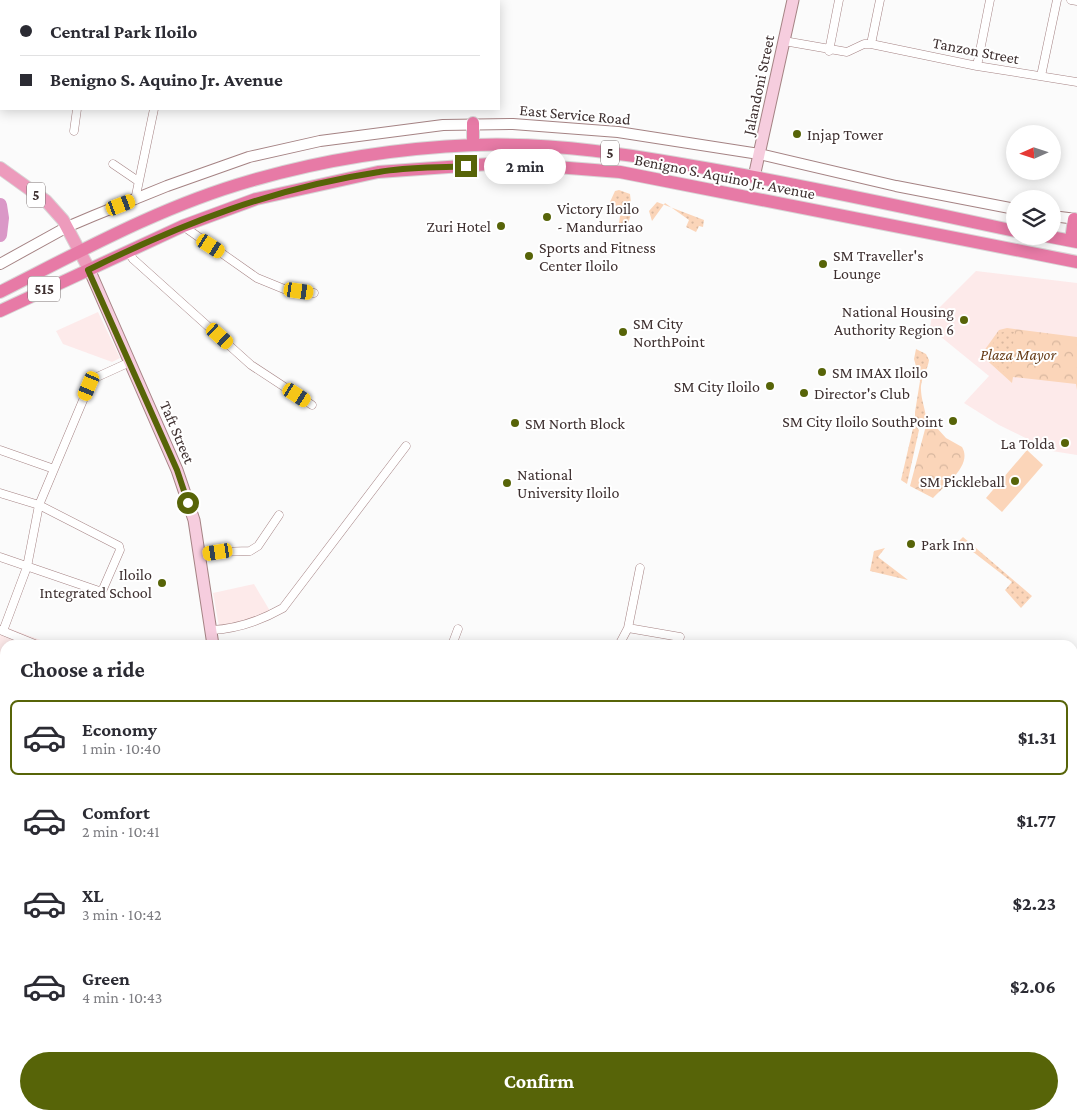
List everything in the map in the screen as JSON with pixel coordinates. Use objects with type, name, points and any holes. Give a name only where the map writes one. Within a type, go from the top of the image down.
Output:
[{"type":"highway","points":[[473,123],[473,145]]},
{"type":"highway","name":"Benigno S. Aquino Jr. Avenue","points":[[0,292],[162,212],[251,180],[351,158],[473,145],[559,148],[616,154],[754,177],[1006,229]]},
{"type":"highway","points":[[351,158],[354,176]]},
{"type":"highway","name":"Benigno S. Aquino Jr. Avenue","points":[[0,311],[127,250],[183,226],[256,199],[354,176],[397,170],[504,163],[620,172],[1077,262]]},
{"type":"highway","points":[[1061,239],[1074,241],[1076,219]]},
{"type":"main road","name":"Jalandoni Street","points":[[754,177],[793,0]]},
{"type":"main road","name":"5","points":[[0,168],[46,201],[67,227],[88,270]]},
{"type":"main road","name":"Taft Street","points":[[88,270],[177,470],[194,520],[212,640]]},
{"type":"street","points":[[829,51],[839,0]]},
{"type":"street","points":[[784,42],[829,51],[847,52],[864,44],[871,44],[880,0]]},
{"type":"street","points":[[977,66],[990,0]]},
{"type":"street","points":[[1041,76],[1057,0]]},
{"type":"street","points":[[1070,0],[1077,1]]},
{"type":"street","name":"Tanzon Street","points":[[871,44],[977,66],[1077,82]]},
{"type":"street","points":[[74,131],[77,110]]},
{"type":"street","points":[[135,200],[154,110]]},
{"type":"street","name":"East Service Road","points":[[0,264],[67,227],[195,175],[272,151],[372,133],[473,123],[566,126],[618,132],[759,154],[896,186],[1006,207]]},
{"type":"street","points":[[113,164],[138,181]]},
{"type":"street","points":[[1061,217],[1076,219]]},
{"type":"street","points":[[183,226],[258,278],[284,289],[314,293]]},
{"type":"street","points":[[127,250],[134,260],[251,365],[312,406]]},
{"type":"street","points":[[24,640],[2,631],[27,566],[39,504],[92,381],[130,362]]},
{"type":"street","points":[[211,630],[232,628],[260,621],[284,608],[406,446]]},
{"type":"street","points":[[0,450],[54,469]]},
{"type":"street","points":[[0,493],[39,504],[119,546],[120,550],[103,589],[99,591],[0,557]]},
{"type":"street","points":[[200,555],[218,552],[250,551],[258,546],[279,515]]},
{"type":"street","points":[[622,640],[628,628],[640,568]]},
{"type":"street","points":[[628,628],[680,637]]},
{"type":"street","points":[[454,640],[458,629]]},
{"type":"shaded area","points":[[976,271],[1077,283],[1077,455],[1052,451],[999,425],[964,403],[989,376],[930,328],[932,315]]},
{"type":"shaded area","points":[[98,312],[120,358],[112,362],[63,344],[56,331]]},
{"type":"shaded area","points":[[254,584],[270,611],[256,618],[219,626],[213,593]]},
{"type":"shaded area","points":[[0,625],[40,640],[0,640]]},
{"type":"green space","points":[[619,190],[630,194],[632,212],[627,226],[619,223],[621,209],[610,202],[615,191]]},
{"type":"green space","points":[[657,202],[664,205],[652,221],[649,211]]},
{"type":"green space","points":[[671,207],[704,220],[703,227],[699,226],[696,232],[686,227],[689,220]]},
{"type":"green space","name":"Plaza Mayor","points":[[1007,328],[1077,337],[1077,390],[1076,384],[1013,377],[1012,383],[981,355],[999,330]]},
{"type":"green space","points":[[1007,331],[1015,332],[1012,350],[1002,351],[992,345],[1000,333]]},
{"type":"green space","points":[[916,349],[926,354],[929,360],[921,386],[926,418],[925,428],[915,417],[920,381],[914,359]]},
{"type":"green space","points":[[988,349],[1001,356],[1012,356],[1012,367],[1005,373],[985,355]]},
{"type":"green space","points":[[928,418],[946,438],[962,447],[964,454],[961,468],[933,498],[910,486]]},
{"type":"green space","points":[[914,424],[919,430],[907,484],[901,480]]},
{"type":"green space","name":"SM Pickleball","points":[[1027,450],[1043,465],[1002,512],[986,498]]},
{"type":"green space","points":[[963,537],[1032,596],[1021,608],[1005,590],[1012,582],[959,541]]},
{"type":"green space","points":[[885,548],[878,557],[908,580],[870,571],[874,551]]},
{"type":"waterway","points":[[0,205],[2,218],[0,235]]},
{"type":"place","name":"Injap Tower","points":[[797,134]]},
{"type":"place","name":"Victory Iloilo - Mandurriao","points":[[547,217]]},
{"type":"place","name":"Zuri Hotel","points":[[501,226]]},
{"type":"place","name":"Sports and Fitness Center Iloilo","points":[[529,256]]},
{"type":"place","name":"SM Traveller's Lounge","points":[[823,264]]},
{"type":"place","name":"National Housing Authority Region 6","points":[[964,320]]},
{"type":"place","name":"SM City NorthPoint","points":[[623,332]]},
{"type":"place","name":"SM IMAX Iloilo","points":[[822,372]]},
{"type":"place","name":"SM City Iloilo","points":[[770,386]]},
{"type":"place","name":"Director's Club","points":[[804,393]]},
{"type":"place","name":"SM City Iloilo SouthPoint","points":[[953,421]]},
{"type":"place","name":"SM North Block","points":[[515,423]]},
{"type":"place","name":"La Tolda","points":[[1065,443]]},
{"type":"place","name":"SM Pickleball","points":[[1015,481]]},
{"type":"place","name":"National University Iloilo","points":[[507,483]]},
{"type":"place","name":"Park Inn","points":[[911,544]]},
{"type":"place","name":"Iloilo Integrated School","points":[[162,583]]},
{"type":"route","points":[[188,503],[177,470],[88,270],[127,250],[208,215],[256,199],[327,181],[378,172],[466,166]]}]
